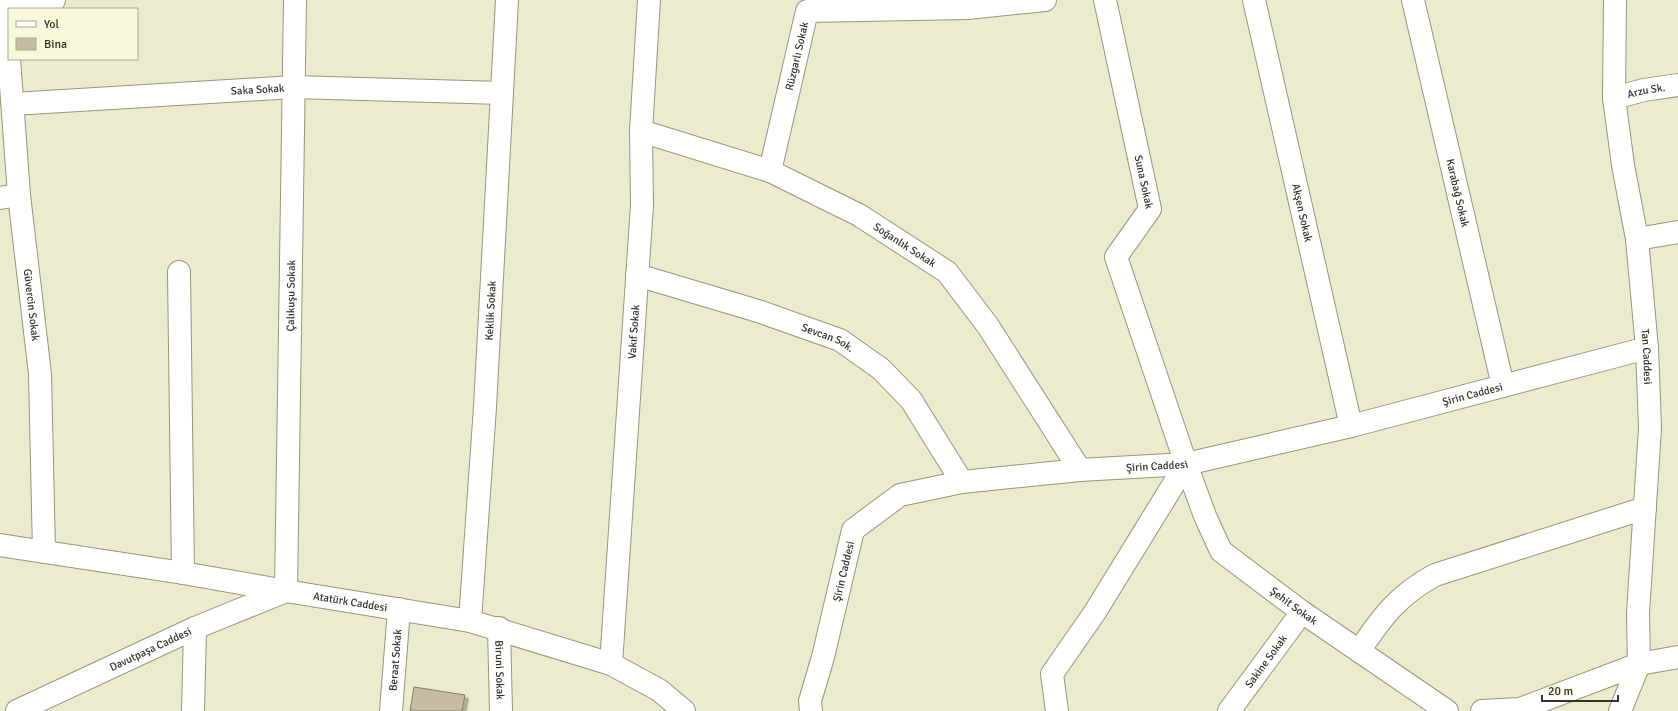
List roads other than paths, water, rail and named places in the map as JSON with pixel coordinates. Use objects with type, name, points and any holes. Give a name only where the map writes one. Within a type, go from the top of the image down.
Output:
[{"type":"street","points":[[2,8],[54,0]]},
{"type":"street","name":"Çalıkuşu Sokak","points":[[286,591],[295,0]]},
{"type":"street","name":"Keklik Sokak","points":[[470,621],[485,407],[507,0]]},
{"type":"street","name":"Vakıf Sokak","points":[[611,664],[642,205],[641,131],[649,0]]},
{"type":"street","name":"Rüzgarlı Sokak","points":[[770,171],[807,11],[968,8],[1045,0]]},
{"type":"street","name":"Suna Sokak","points":[[1105,0],[1150,209],[1116,256],[1186,464]]},
{"type":"street","name":"Akşen Sokak","points":[[1254,0],[1351,426]]},
{"type":"street","name":"Karabağ Sokak","points":[[1413,0],[1503,386]]},
{"type":"street","name":"Tan Caddesi","points":[[1615,0],[1614,98],[1623,165],[1637,239],[1647,348],[1650,428],[1638,613],[1639,664],[1620,711]]},
{"type":"street","name":"Güvercin Sokak","points":[[2,8],[8,51]]},
{"type":"street","name":"Güvercin Sokak","points":[[9,60],[13,104],[9,197],[40,374],[44,552]]},
{"type":"street","name":"Arzu Sk.","points":[[1614,98],[1644,90],[1678,85]]},
{"type":"street","name":"Saka Sokak","points":[[13,104],[294,87],[502,93]]},
{"type":"street","name":"Soğanlık Sokak","points":[[641,131],[770,171],[859,215],[947,272],[988,326],[1080,470]]},
{"type":"street","points":[[1637,239],[1678,232]]},
{"type":"street","points":[[179,272],[183,573]]},
{"type":"street","name":"Sevcan Sok.","points":[[637,275],[758,311],[840,340],[881,369],[911,400],[962,482]]},
{"type":"street","name":"Şirin Caddesi","points":[[811,711],[810,701],[823,657],[853,530],[900,495],[962,482],[1080,470],[1186,464],[1351,426],[1647,348]]},
{"type":"street","points":[[1057,711],[1052,674],[1095,612],[1186,464]]},
{"type":"street","name":"Şehit Sokak","points":[[1186,464],[1205,516],[1221,551],[1302,612],[1447,711]]},
{"type":"street","points":[[1360,651],[1382,617],[1394,604],[1407,592],[1435,575],[1645,508]]},
{"type":"street","name":"Atatürk Caddesi","points":[[0,545],[183,573],[470,621],[499,628],[611,664],[659,690],[684,711]]},
{"type":"street","name":"Davutpaşa Caddesi","points":[[17,711],[195,628],[286,591]]},
{"type":"street","name":"Beraat Sokak","points":[[391,711],[398,609]]},
{"type":"street","name":"Sakine Sokak","points":[[1229,711],[1302,612]]},
{"type":"street","points":[[193,711],[195,628]]},
{"type":"street","name":"Biruni Sokak","points":[[499,628],[501,711]]},
{"type":"street","points":[[1482,711],[1520,709],[1639,664],[1678,657]]}]
